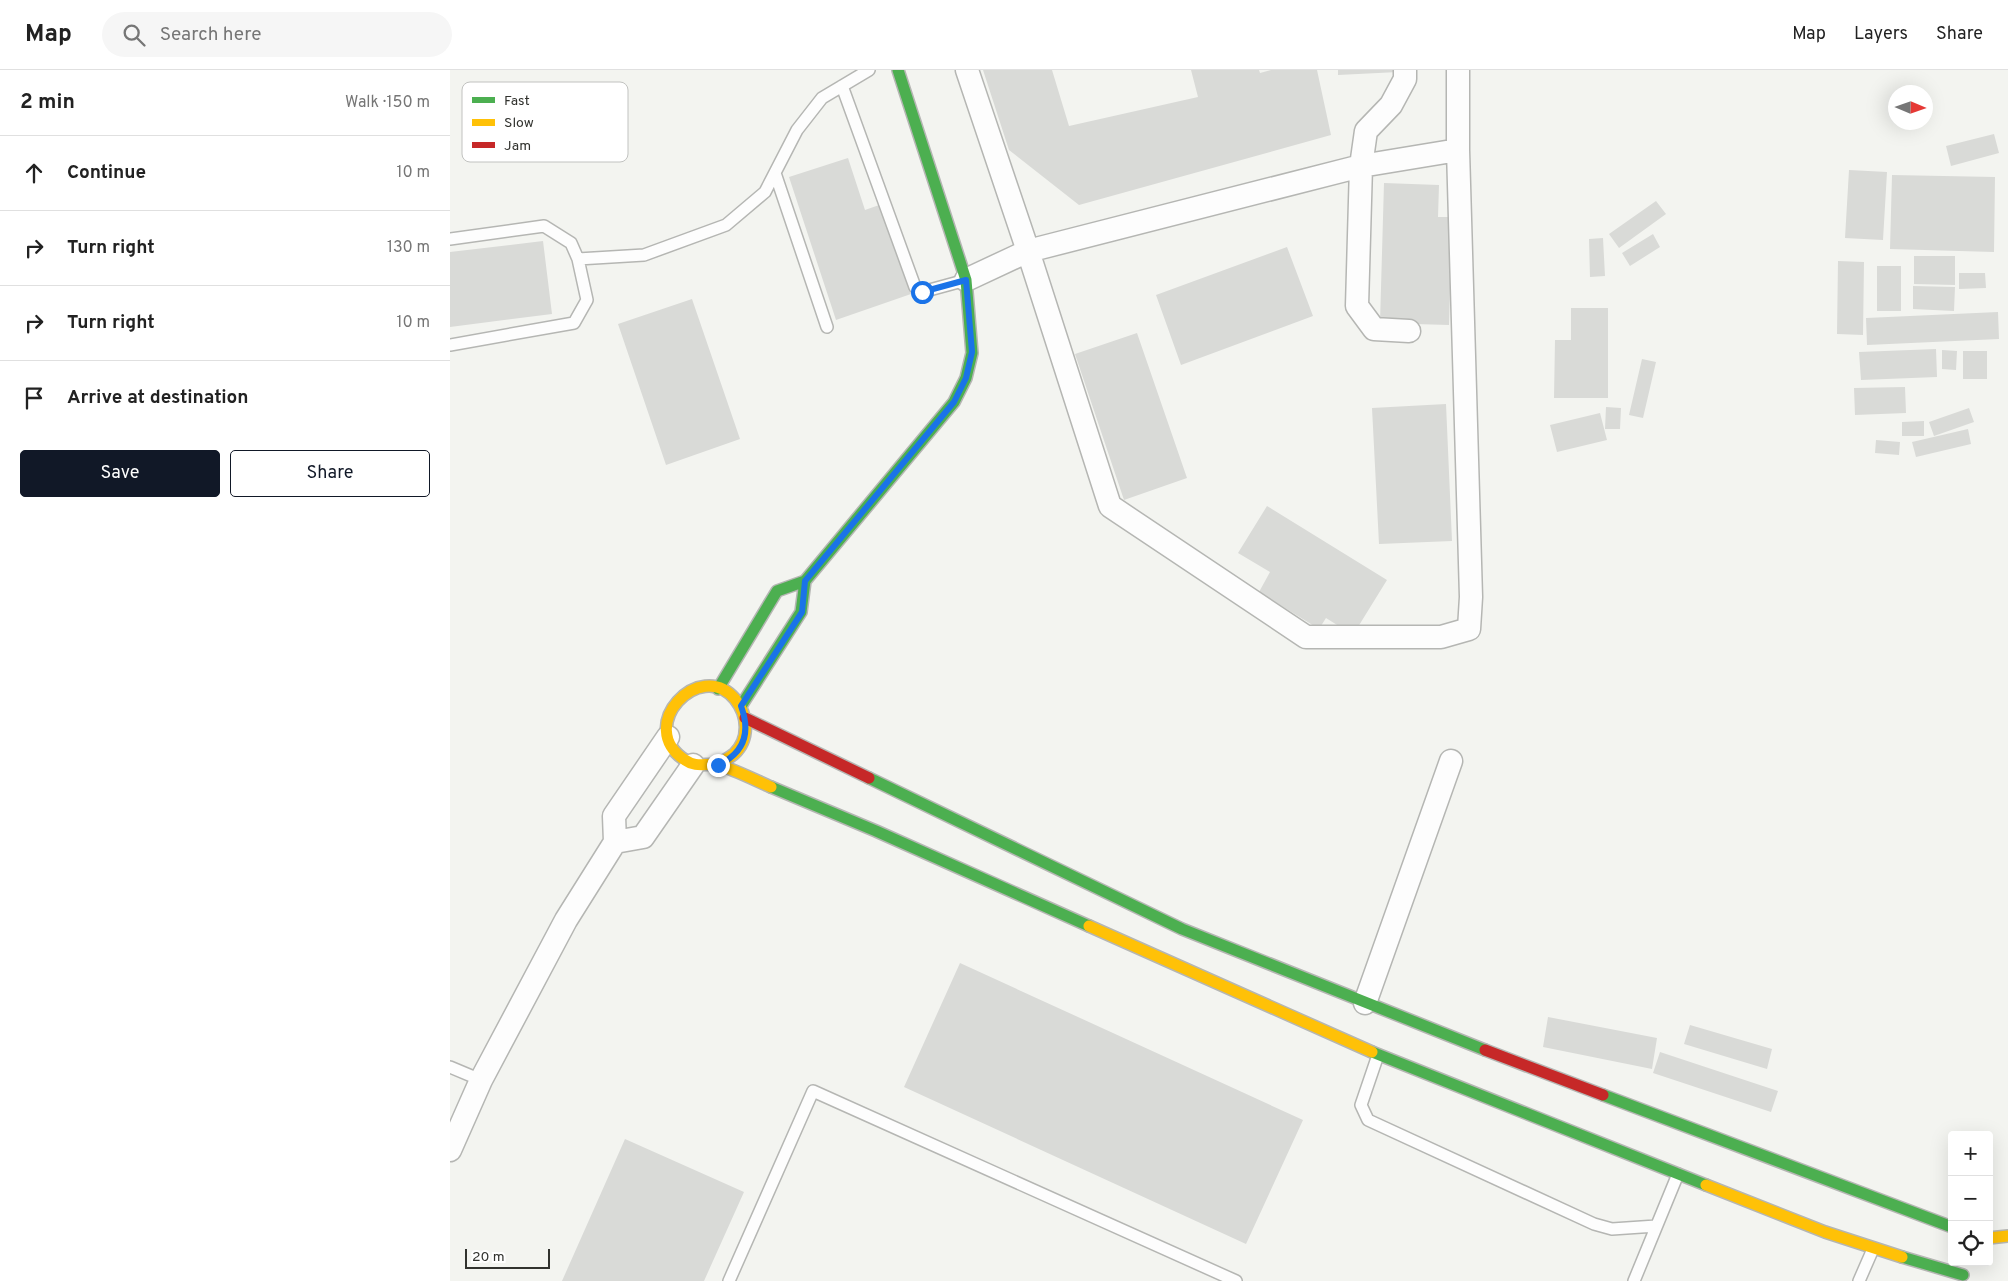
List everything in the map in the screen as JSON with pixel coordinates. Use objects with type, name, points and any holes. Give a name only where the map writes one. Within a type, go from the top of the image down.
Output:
[{"type":"street","points":[[718,689],[777,591],[805,581],[954,402],[966,378],[972,352],[966,280],[898,70]]},
{"type":"street","points":[[967,70],[1028,251],[1110,506],[1306,637],[1440,637],[1468,628],[1471,597],[1458,150],[1458,70]]},
{"type":"street","points":[[1405,70],[1405,78],[1391,105],[1366,131],[1361,166],[1357,306],[1374,328],[1409,331]]},
{"type":"street","points":[[966,280],[1028,251],[1361,166],[1458,150]]},
{"type":"street","points":[[741,706],[802,612],[805,581]]},
{"type":"street","points":[[718,765],[729,760],[738,752],[744,742],[745,718],[741,706],[727,692],[706,687],[694,689],[683,694],[674,703],[669,713],[667,725],[668,738],[673,749],[682,759],[693,765],[718,765],[876,831],[1378,1055],[1873,1250],[1963,1278]]},
{"type":"street","points":[[745,718],[1182,929],[1504,1058],[1948,1225]]},
{"type":"street","points":[[450,1150],[481,1080],[566,920],[615,842],[614,816],[668,738]]},
{"type":"street","points":[[1365,1003],[1451,761]]},
{"type":"street","points":[[615,842],[643,837],[693,765]]},
{"type":"street","points":[[1993,1238],[2008,1236]]},
{"type":"lane","points":[[578,259],[644,255],[726,225],[765,192],[797,130],[822,98],[869,70]]},
{"type":"lane","points":[[842,86],[915,287],[922,292],[966,280]]},
{"type":"lane","points":[[775,173],[827,327]]},
{"type":"lane","points":[[450,239],[544,226],[571,243],[578,259],[587,300],[574,323],[450,345]]},
{"type":"lane","points":[[1378,1055],[1361,1105],[1368,1120],[1594,1224],[1612,1229],[1656,1226]]},
{"type":"lane","points":[[450,1067],[481,1080]]},
{"type":"lane","points":[[729,1281],[813,1091],[1236,1281]]},
{"type":"lane","points":[[1634,1281],[1678,1174]]},
{"type":"lane","points":[[1860,1281],[1873,1250]]},
{"type":"building","points":[[983,70],[1052,70],[1069,126],[1198,97],[1191,70],[1259,70],[1260,73],[1271,70],[1317,70],[1331,135],[1079,205],[1009,150]]},
{"type":"building","points":[[1338,70],[1398,70],[1398,72],[1338,75]]},
{"type":"building","points":[[1994,134],[1999,153],[1951,166],[1946,146]]},
{"type":"building","points":[[848,158],[865,210],[882,204],[911,294],[836,320],[789,177]]},
{"type":"building","points":[[1849,170],[1887,172],[1883,240],[1845,238]]},
{"type":"building","points":[[1892,175],[1995,177],[1994,252],[1890,249]]},
{"type":"building","points":[[1384,183],[1439,185],[1438,217],[1452,217],[1449,325],[1380,323]]},
{"type":"building","points":[[1656,201],[1666,214],[1619,248],[1609,234]]},
{"type":"building","points":[[1653,234],[1660,247],[1630,266],[1622,253]]},
{"type":"building","points":[[1603,238],[1605,276],[1590,277],[1589,239]]},
{"type":"building","points":[[543,241],[552,314],[450,327],[450,252]]},
{"type":"building","points":[[1287,247],[1313,316],[1181,365],[1156,295]]},
{"type":"building","points":[[1914,256],[1955,256],[1955,285],[1914,284]]},
{"type":"building","points":[[1838,261],[1864,262],[1863,335],[1837,334]]},
{"type":"building","points":[[1877,266],[1901,266],[1901,311],[1877,311]]},
{"type":"building","points":[[1959,273],[1985,273],[1986,288],[1959,289]]},
{"type":"building","points":[[1913,286],[1955,287],[1954,311],[1913,309]]},
{"type":"building","points":[[692,299],[740,439],[666,465],[618,324]]},
{"type":"building","points":[[1571,308],[1608,308],[1608,398],[1554,398],[1555,340],[1571,340]]},
{"type":"building","points":[[1998,312],[1999,339],[1867,345],[1866,318]]},
{"type":"building","points":[[1137,333],[1187,478],[1124,500],[1075,354]]},
{"type":"building","points":[[1936,349],[1937,377],[1861,380],[1859,352]]},
{"type":"building","points":[[1942,350],[1957,351],[1956,370],[1942,369]]},
{"type":"building","points":[[1963,351],[1987,351],[1987,379],[1963,379]]},
{"type":"building","points":[[1642,359],[1656,362],[1643,418],[1629,415]]},
{"type":"building","points":[[1905,387],[1906,413],[1855,415],[1854,388]]},
{"type":"building","points":[[1446,404],[1452,541],[1379,544],[1372,408]]},
{"type":"building","points":[[1606,407],[1621,408],[1620,429],[1605,429]]},
{"type":"building","points":[[1969,408],[1974,422],[1934,436],[1929,422]]},
{"type":"building","points":[[1600,413],[1607,440],[1557,452],[1550,425]]},
{"type":"building","points":[[1924,421],[1924,436],[1902,436],[1902,422]]},
{"type":"building","points":[[1968,429],[1971,444],[1916,457],[1912,442]]},
{"type":"building","points":[[1876,440],[1900,442],[1899,455],[1875,453]]},
{"type":"building","points":[[1267,506],[1387,580],[1353,635],[1326,618],[1319,629],[1259,592],[1270,572],[1238,553]]},
{"type":"building","points":[[960,963],[1303,1120],[1246,1244],[904,1087]]},
{"type":"building","points":[[1548,1017],[1657,1038],[1652,1069],[1543,1047]]},
{"type":"building","points":[[1690,1025],[1772,1049],[1767,1069],[1684,1044]]},
{"type":"building","points":[[1660,1052],[1778,1091],[1771,1112],[1653,1073]]},
{"type":"building","points":[[625,1139],[744,1192],[704,1281],[562,1281]]},
{"type":"traffic: fast","points":[[805,581],[954,402],[966,378],[972,353],[966,280],[898,70]]},
{"type":"traffic: fast","points":[[718,689],[777,591],[805,581],[801,612],[741,706]]},
{"type":"traffic: fast","points":[[869,778],[1182,929],[1485,1050]]},
{"type":"traffic: fast","points":[[771,787],[876,831],[1089,926]]},
{"type":"traffic: fast","points":[[1372,1052],[1706,1185]]},
{"type":"traffic: fast","points":[[1603,1095],[1948,1225]]},
{"type":"traffic: fast","points":[[1902,1257],[1963,1275]]},
{"type":"traffic: slow","points":[[718,765],[734,754],[739,748],[745,734],[745,719],[735,699],[721,688],[705,686],[690,691],[678,701],[669,715],[666,731],[671,746],[689,762],[697,765],[718,765],[771,787]]},
{"type":"traffic: slow","points":[[1089,926],[1372,1052]]},
{"type":"traffic: slow","points":[[1706,1185],[1825,1232],[1902,1257]]},
{"type":"traffic: slow","points":[[1993,1238],[2008,1236]]},
{"type":"traffic: jam","points":[[745,718],[869,778]]},
{"type":"traffic: jam","points":[[1485,1050],[1603,1095]]},
{"type":"route","points":[[718,765],[729,760],[738,752],[744,742],[745,718],[741,706],[802,612],[805,581],[954,402],[966,378],[972,352],[966,280],[922,292]]}]
